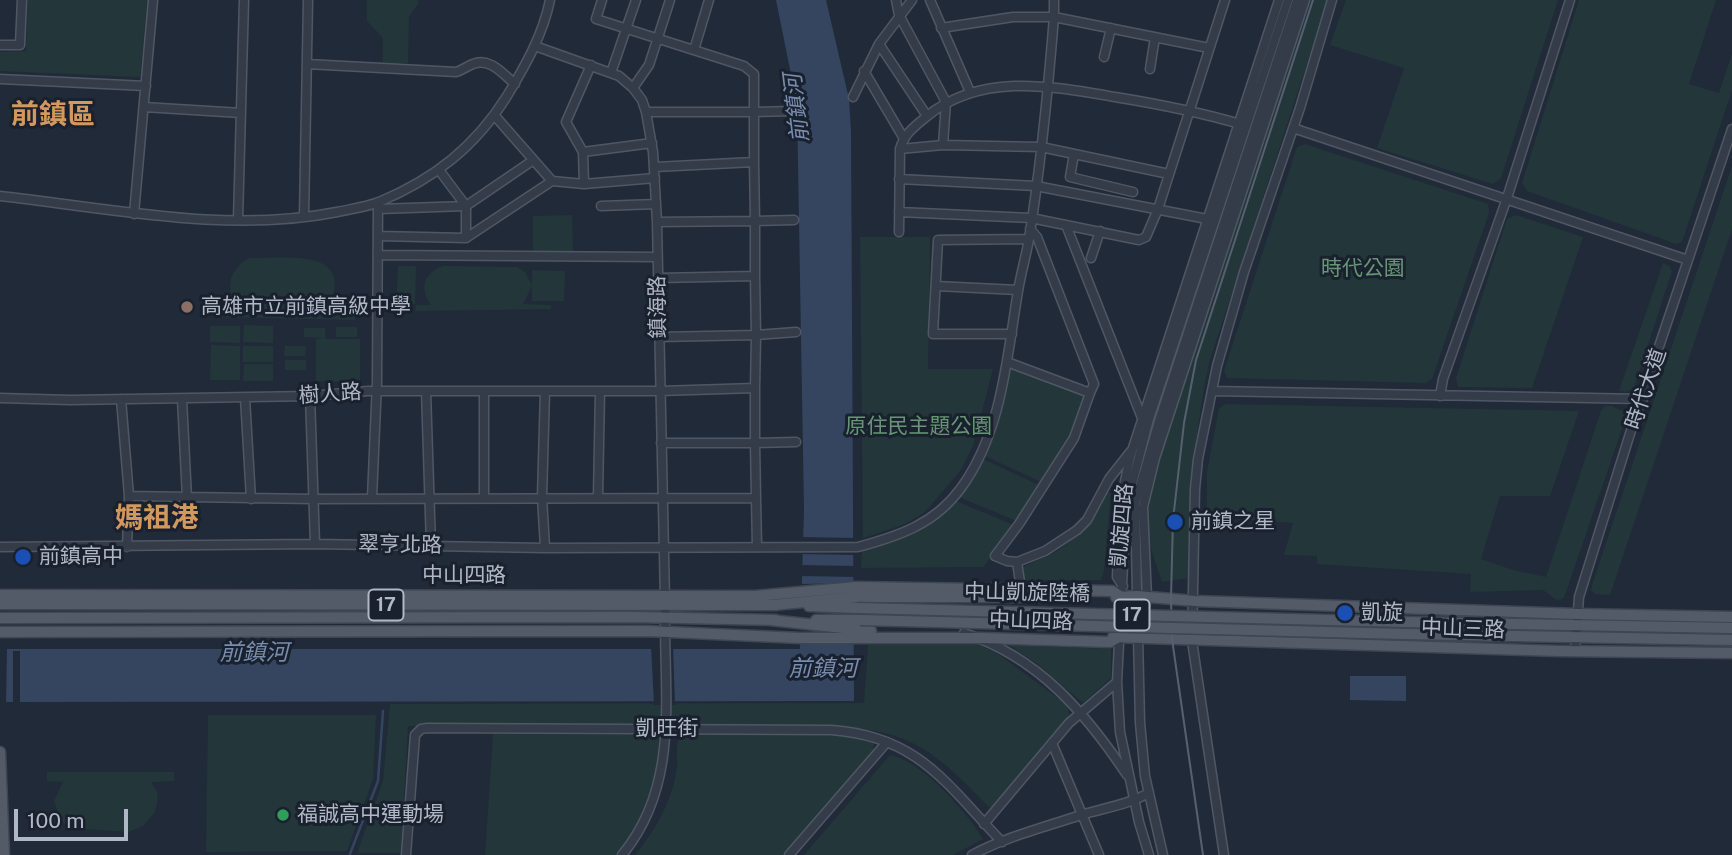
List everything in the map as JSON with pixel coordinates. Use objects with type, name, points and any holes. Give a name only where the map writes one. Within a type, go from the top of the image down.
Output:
[{"type":"main road","name":"中山四路","points":[[856,592],[1021,589],[1111,591],[1142,597],[1195,601]]},
{"type":"main road","name":"中山四路","points":[[0,604],[665,601],[801,591],[1122,592]]},
{"type":"main road","name":"17","points":[[801,604],[856,592]]},
{"type":"main road","name":"中山四路","points":[[0,595],[801,604]]},
{"type":"main road","name":"中山三路","points":[[1195,601],[1732,617]]},
{"type":"main road","name":"中山凱旋陸橋","points":[[801,604],[858,608],[1406,622]]},
{"type":"main road","name":"中山四路","points":[[0,618],[665,617],[801,622],[858,630],[982,638],[1110,642],[1119,637]]},
{"type":"main road","name":"中山三路","points":[[1406,622],[1732,628]]},
{"type":"main road","name":"中山四路","points":[[858,630],[1192,641]]},
{"type":"main road","name":"17","points":[[0,632],[800,638],[858,630]]},
{"type":"main road","name":"中山凱旋陸橋","points":[[858,630],[1405,634]]},
{"type":"main road","name":"中山三路","points":[[1405,634],[1732,640]]},
{"type":"main road","name":"中山三路","points":[[1192,641],[1732,653]]},
{"type":"main road","points":[[0,752],[4,855]]},
{"type":"street","points":[[0,45],[20,45],[22,0]]},
{"type":"street","points":[[134,214],[153,0]]},
{"type":"street","points":[[238,220],[244,0]]},
{"type":"street","points":[[304,217],[308,0]]},
{"type":"street","points":[[378,206],[439,170],[479,137],[515,84],[535,46],[550,0]]},
{"type":"street","points":[[602,0],[596,19],[751,69],[754,74],[757,547]]},
{"type":"street","points":[[611,73],[636,0]]},
{"type":"street","points":[[633,88],[649,65],[670,0]]},
{"type":"street","points":[[694,50],[709,0]]},
{"type":"street","points":[[896,0],[899,15],[946,102],[943,145]]},
{"type":"street","points":[[853,97],[879,44],[912,0]]},
{"type":"street","points":[[930,0],[970,92]]},
{"type":"street","points":[[1054,0],[1048,85],[1036,186],[1007,362],[1090,393]]},
{"type":"street","points":[[899,212],[1031,218],[1139,240],[1146,237],[1158,209],[1225,0]]},
{"type":"street","name":"凱旋四路","points":[[1250,127],[1279,0]]},
{"type":"street","name":"凱旋四路","points":[[1163,855],[1149,793],[1140,723],[1139,638],[1143,507],[1288,0]]},
{"type":"street","name":"凱旋四路","points":[[1149,855],[1120,732],[1117,682],[1126,507],[1138,458],[1250,127],[1297,0]]},
{"type":"street","name":"凱旋四路","points":[[1122,592],[1117,577],[1120,505],[1142,418],[1207,219],[1305,0]]},
{"type":"street","points":[[1224,855],[1192,641],[1198,459],[1212,391],[1244,272],[1293,128],[1332,0]]},
{"type":"street","points":[[1440,396],[1443,379],[1507,198],[1570,0]]},
{"type":"street","points":[[941,28],[1013,17],[1054,17],[1209,48]]},
{"type":"street","points":[[1104,57],[1111,28]]},
{"type":"street","points":[[1150,69],[1155,37]]},
{"type":"street","points":[[879,44],[926,116]]},
{"type":"street","name":"鎮海路","points":[[535,46],[619,76],[642,100],[652,143],[657,222],[665,601],[664,758],[656,795],[645,824],[622,855]]},
{"type":"street","points":[[307,64],[456,72],[472,64],[487,63],[515,84]]},
{"type":"street","points":[[584,184],[583,152],[566,122],[591,65]]},
{"type":"street","points":[[864,71],[903,137]]},
{"type":"street","points":[[0,79],[146,86]]},
{"type":"street","points":[[899,232],[900,149],[903,137],[946,102],[970,92],[997,86],[1048,85],[1189,110],[1250,127]]},
{"type":"street","points":[[144,107],[241,113]]},
{"type":"street","points":[[646,112],[792,111]]},
{"type":"street","points":[[495,116],[552,181]]},
{"type":"street","points":[[1293,128],[1689,260]]},
{"type":"street","name":"時代大道","points":[[1575,651],[1575,626],[1580,592],[1732,129]]},
{"type":"street","points":[[583,152],[652,143]]},
{"type":"street","points":[[900,149],[943,145],[1041,147],[1169,174]]},
{"type":"street","points":[[1074,154],[1070,177],[1133,192]]},
{"type":"street","points":[[0,196],[134,214],[238,220],[304,217],[378,206],[466,206],[532,161]]},
{"type":"street","points":[[654,167],[754,162]]},
{"type":"street","points":[[439,170],[466,206],[466,238]]},
{"type":"street","points":[[378,236],[466,238],[552,181],[584,184],[654,178]]},
{"type":"street","points":[[899,179],[1036,186],[1207,219]]},
{"type":"street","points":[[601,206],[656,204]]},
{"type":"street","points":[[372,498],[377,391],[378,206]]},
{"type":"street","points":[[657,222],[794,220]]},
{"type":"street","points":[[1066,225],[1142,418]]},
{"type":"street","points":[[1030,229],[1037,237],[1094,384],[1074,438],[1019,524],[995,556],[1017,562],[1045,551],[1077,530],[1087,520],[1119,464],[1133,449]]},
{"type":"street","points":[[1091,258],[1100,232]]},
{"type":"street","points":[[1012,334],[933,334],[939,240],[1029,239]]},
{"type":"street","points":[[378,255],[657,257]]},
{"type":"street","points":[[658,278],[755,276]]},
{"type":"street","points":[[936,286],[1018,290]]},
{"type":"street","points":[[659,337],[796,332]]},
{"type":"street","name":"翠亨北路","points":[[0,547],[315,544],[545,548],[858,547],[906,533],[930,521],[962,487],[986,445],[1007,362]]},
{"type":"street","name":"樹人路","points":[[0,398],[182,399],[310,396],[377,391],[660,391],[755,388]]},
{"type":"street","points":[[426,391],[432,546]]},
{"type":"street","points":[[484,391],[485,497]]},
{"type":"street","points":[[545,391],[542,497],[545,548]]},
{"type":"street","points":[[598,497],[600,391]]},
{"type":"street","points":[[1212,391],[1643,400]]},
{"type":"street","points":[[310,396],[315,544]]},
{"type":"street","points":[[246,398],[251,499]]},
{"type":"street","points":[[121,399],[129,496],[127,547]]},
{"type":"street","points":[[182,399],[187,498]]},
{"type":"street","points":[[661,443],[796,442]]},
{"type":"street","points":[[129,496],[251,499],[756,498]]},
{"type":"street","points":[[1017,562],[1021,589]]},
{"type":"street","points":[[964,633],[982,638],[1036,670],[1081,712],[1129,779]]},
{"type":"street","points":[[985,824],[1052,743],[1081,712],[1117,682]]},
{"type":"street","name":"凱旺街","points":[[406,855],[415,735],[421,729],[831,730],[855,733],[887,741],[933,768],[1002,842]]},
{"type":"street","points":[[789,855],[887,741]]},
{"type":"street","points":[[1052,743],[1099,855]]},
{"type":"street","points":[[971,855],[1081,815],[1135,801],[1149,793]]},
{"type":"green space","points":[[28,0],[147,0],[140,77],[0,71],[0,52],[26,51]]},
{"type":"green space","points":[[367,0],[419,2],[409,17],[408,63],[383,63],[383,38],[367,21]]},
{"type":"green space","points":[[1307,0],[1328,0],[1209,363],[1193,470],[1189,578],[1162,582],[1147,528],[1149,491]]},
{"type":"green space","points":[[1346,0],[1558,0],[1501,178],[1493,184],[1377,148],[1404,68],[1330,45]]},
{"type":"green space","points":[[1579,0],[1716,0],[1689,84],[1719,93],[1732,54],[1732,90],[1682,242],[1677,244],[1527,191],[1522,183]]},
{"type":"green space","name":"時代公園","points":[[1305,144],[1488,204],[1489,213],[1432,379],[1426,383],[1227,378],[1224,371],[1297,147]]},
{"type":"green space","points":[[1732,166],[1732,229],[1610,595],[1595,594],[1591,590],[1593,582]]},
{"type":"green space","points":[[572,215],[573,252],[533,253],[533,216]]},
{"type":"green space","points":[[1516,215],[1583,237],[1532,388],[1458,387],[1456,378],[1507,219]]},
{"type":"green space","name":"原住民主題公園","points":[[860,237],[930,237],[928,369],[993,369],[973,446],[961,470],[925,512],[905,524],[863,538]]},
{"type":"green space","points":[[250,258],[296,258],[323,264],[332,272],[335,284],[331,302],[357,305],[355,320],[215,317],[216,305],[236,304],[230,291],[231,278],[238,267]]},
{"type":"green space","points":[[1663,263],[1672,271],[1634,388],[1627,392],[1619,391]]},
{"type":"green space","points":[[398,266],[416,266],[415,304],[396,304]]},
{"type":"green space","points":[[443,266],[517,267],[525,272],[532,285],[532,270],[565,271],[564,301],[532,301],[532,286],[523,304],[551,305],[551,309],[415,311],[416,305],[431,305],[425,293],[425,282],[431,273]]},
{"type":"green space","points":[[244,325],[273,326],[273,343],[243,342]]},
{"type":"green space","points":[[210,326],[240,326],[240,343],[210,342]]},
{"type":"green space","points":[[336,327],[357,327],[357,337],[336,337]]},
{"type":"green space","points":[[304,328],[325,328],[325,339],[360,339],[360,382],[316,381],[316,339],[323,338],[304,337]]},
{"type":"green space","points":[[211,345],[240,346],[240,380],[210,380]]},
{"type":"green space","points":[[243,346],[273,346],[273,362],[243,362]]},
{"type":"green space","points":[[285,346],[306,346],[305,356],[284,356]]},
{"type":"green space","points":[[285,360],[306,360],[306,370],[285,370]]},
{"type":"green space","points":[[244,364],[273,364],[273,381],[243,381]]},
{"type":"green space","points":[[1008,368],[1085,395],[1072,437],[1043,483],[983,455]]},
{"type":"green space","points":[[1226,404],[1579,411],[1550,496],[1500,496],[1481,559],[1546,577],[1601,411],[1605,406],[1612,406],[1624,412],[1625,420],[1566,592],[1563,599],[1557,600],[1543,590],[1470,592],[1471,574],[1317,564],[1317,556],[1284,555],[1293,523],[1207,516],[1207,472],[1219,408]]},
{"type":"green space","points":[[981,458],[1041,486],[1019,522],[959,497],[966,489]]},
{"type":"green space","points":[[1105,493],[1111,493],[1101,580],[1024,580],[1021,576],[1022,568],[1053,553],[1072,539],[1090,518]]},
{"type":"green space","points":[[956,501],[1016,526],[983,567],[861,568],[862,549],[914,534],[934,521]]},
{"type":"green space","points":[[868,645],[980,645],[998,654],[1066,704],[1068,718],[993,807],[989,807],[943,763],[917,745],[888,734],[857,728],[408,726],[401,853],[357,853],[383,781],[390,704],[864,703]]},
{"type":"green space","points":[[1009,645],[1111,649],[1111,678],[1083,703],[1036,663]]},
{"type":"green space","name":"福誠高中運動場","points":[[208,715],[376,715],[373,779],[347,851],[206,852]]},
{"type":"green space","points":[[493,734],[657,735],[659,742],[655,774],[648,799],[632,834],[616,855],[485,855]]},
{"type":"green space","points":[[682,734],[847,736],[874,743],[873,750],[783,855],[635,855],[650,835],[668,802],[677,766],[677,746]]},
{"type":"green space","points":[[890,755],[903,759],[929,777],[955,802],[983,839],[953,855],[804,855]]},
{"type":"green space","points":[[47,772],[174,772],[174,781],[151,782],[157,791],[158,799],[155,812],[143,826],[128,832],[71,828],[62,822],[54,801],[63,782],[47,781]]},
{"type":"water","name":"前鎮河","points":[[776,0],[826,0],[849,99],[854,701],[0,702],[0,649],[800,649],[804,510],[797,104]]},
{"type":"water","points":[[1350,676],[1406,676],[1406,701],[1350,700]]},
{"type":"pier","points":[[800,537],[856,538],[856,555],[800,554]]},
{"type":"pier","points":[[799,565],[858,566],[858,577],[798,576]]},
{"type":"pier","points":[[857,583],[856,643],[798,642],[799,584]]},
{"type":"pier","points":[[651,645],[673,645],[675,705],[654,705]]},
{"type":"pier","points":[[0,648],[7,648],[6,705],[0,705]]},
{"type":"pier","points":[[13,651],[20,651],[20,705],[13,705]]},
{"type":"waterway","points":[[350,854],[378,781],[383,711]]},
{"type":"tram line","points":[[1203,855],[1172,639],[1173,520],[1184,423],[1196,360],[1313,0]]},
{"type":"place","name":"高雄市立前鎮高級中學","points":[[187,307]]},
{"type":"place","name":"前鎮之星","points":[[1175,522]]},
{"type":"place","name":"前鎮高中","points":[[23,557]]},
{"type":"place","name":"凱旋","points":[[1345,613]]},
{"type":"place","name":"福誠高中運動場","points":[[283,815]]},
{"type":"district","name":"前鎮區","points":[[53,115]]},
{"type":"district","name":"媽祖港","points":[[157,518]]}]
